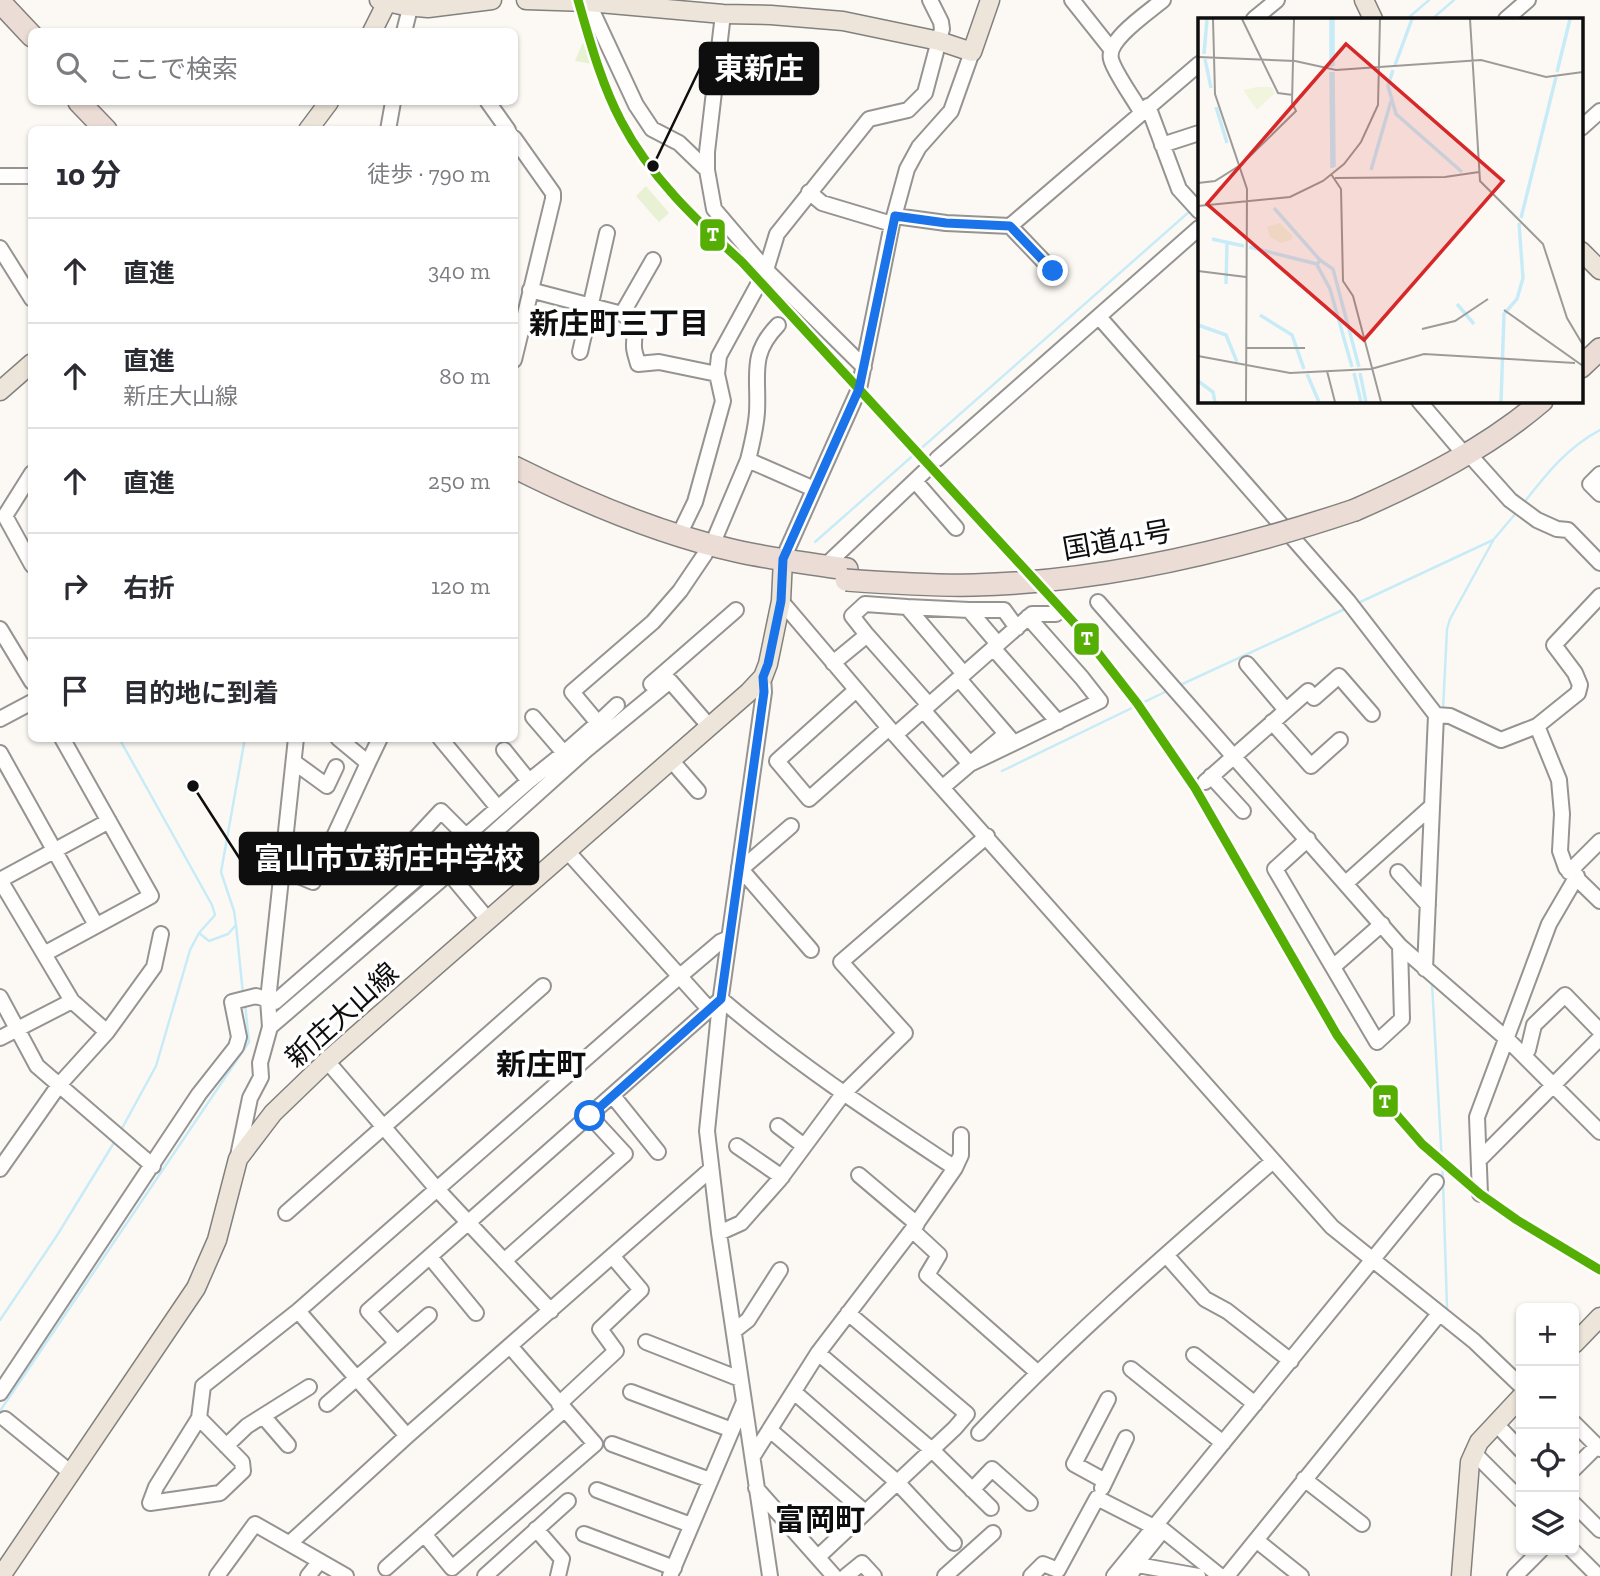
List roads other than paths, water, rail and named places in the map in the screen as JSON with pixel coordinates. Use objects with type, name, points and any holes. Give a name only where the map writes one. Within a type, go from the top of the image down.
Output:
[{"type":"highway","points":[[1,2],[28,32]]},
{"type":"highway","points":[[0,19],[28,49]]},
{"type":"highway","points":[[82,105],[102,126]]},
{"type":"highway","points":[[98,105],[118,126]]},
{"type":"highway","points":[[1582,354],[1600,338]]},
{"type":"highway","points":[[1582,366],[1600,349]]},
{"type":"highway","name":"国道41号","points":[[518,481],[573,507],[708,550],[782,566],[906,584],[975,585],[1047,581],[1110,573],[1299,529],[1353,505],[1406,488],[1464,450],[1527,402]]},
{"type":"highway","name":"国道41号","points":[[1464,450],[1505,429],[1541,402]]},
{"type":"highway","name":"国道41号","points":[[518,469],[601,507],[679,535],[708,550]]},
{"type":"highway","name":"国道41号","points":[[782,566],[825,566],[847,575]]},
{"type":"main road","points":[[396,2],[428,8],[492,0]]},
{"type":"main road","points":[[526,0],[587,1],[723,14],[843,21],[939,41],[972,51],[990,0]]},
{"type":"main road","points":[[1364,0],[1373,18]]},
{"type":"main road","points":[[375,28],[396,2]]},
{"type":"main road","points":[[386,28],[396,2]]},
{"type":"main road","points":[[311,126],[327,105]]},
{"type":"main road","points":[[326,126],[341,105]]},
{"type":"main road","points":[[1582,252],[1600,270]]},
{"type":"main road","points":[[0,391],[28,366]]},
{"type":"main road","points":[[0,405],[28,380]]},
{"type":"main road","points":[[763,677],[781,601],[782,566]]},
{"type":"main road","name":"新庄大山線","points":[[1,1576],[201,1279],[217,1240],[237,1159],[273,1113],[327,1061],[568,852],[763,677]]},
{"type":"main road","points":[[1579,1339],[1600,1317]]},
{"type":"main road","points":[[1461,1576],[1467,1473],[1473,1452],[1516,1402]]},
{"type":"street","points":[[679,535],[695,502],[723,401],[717,374],[719,356],[766,270],[777,234],[809,192],[869,118],[908,110],[925,93],[939,41],[941,22],[930,0]]},
{"type":"street","points":[[1072,0],[1111,49]]},
{"type":"street","points":[[1163,0],[1118,38],[1111,49],[1111,60],[1145,109],[1179,189],[1195,207]]},
{"type":"street","points":[[1258,18],[1276,0]]},
{"type":"street","points":[[1507,18],[1528,0]]},
{"type":"street","points":[[587,1],[636,105],[652,130],[679,143],[707,170]]},
{"type":"street","points":[[396,2],[403,28]]},
{"type":"street","points":[[723,14],[707,152],[707,170],[714,209],[766,270],[864,367]]},
{"type":"street","points":[[782,566],[859,389],[907,169],[919,147],[951,111],[972,51]]},
{"type":"street","points":[[809,192],[822,203],[894,220],[1010,226],[1198,65]]},
{"type":"street","points":[[389,126],[392,105]]},
{"type":"street","points":[[490,105],[505,126]]},
{"type":"street","points":[[1582,127],[1600,111]]},
{"type":"street","points":[[1162,145],[1198,133]]},
{"type":"street","points":[[518,144],[553,193],[518,342]]},
{"type":"street","points":[[0,176],[28,176]]},
{"type":"street","points":[[1010,226],[1053,271]]},
{"type":"street","points":[[937,460],[1198,229]]},
{"type":"street","points":[[580,352],[607,233]]},
{"type":"street","points":[[0,248],[28,293]]},
{"type":"street","points":[[622,314],[653,260]]},
{"type":"street","points":[[0,277],[14,271]]},
{"type":"street","points":[[530,290],[622,314],[635,321],[638,328],[634,345],[638,364],[659,362],[717,374]]},
{"type":"street","points":[[1100,318],[1348,601],[1436,715],[1425,970]]},
{"type":"street","points":[[598,723],[572,692],[653,622],[680,591],[708,550],[748,460],[757,412],[758,354],[765,339],[778,325]]},
{"type":"street","points":[[1420,402],[1510,500],[1537,520],[1557,529],[1568,530],[1600,564]]},
{"type":"street","points":[[748,460],[814,489]]},
{"type":"street","points":[[1600,474],[1590,484],[1600,494]]},
{"type":"street","points":[[825,566],[919,477],[956,528]]},
{"type":"street","points":[[28,479],[5,516],[28,558]]},
{"type":"street","points":[[1436,715],[1450,716],[1500,740],[1537,726],[1578,694],[1580,685],[1575,673],[1554,645],[1600,596]]},
{"type":"street","points":[[781,601],[892,731],[1332,1227],[1474,1341],[1516,1381]]},
{"type":"street","points":[[1098,602],[1401,946],[1425,970],[1508,1040],[1600,1132]]},
{"type":"street","points":[[970,764],[852,616],[865,604],[1003,610],[1017,628]]},
{"type":"street","points":[[907,607],[1010,738]]},
{"type":"street","points":[[270,1027],[449,873],[670,674],[736,610]]},
{"type":"street","points":[[969,610],[1058,722]]},
{"type":"street","points":[[755,750],[768,752],[809,799],[892,731],[926,708],[1032,614],[1056,614]]},
{"type":"street","points":[[943,787],[970,764],[1010,738],[1058,722],[1100,701],[1028,617]]},
{"type":"street","points":[[0,629],[28,675]]},
{"type":"street","points":[[833,663],[867,635]]},
{"type":"street","points":[[1247,664],[1286,710]]},
{"type":"street","points":[[0,1393],[199,1094],[236,1047],[239,1037],[232,1002],[262,998],[275,1002],[598,723],[670,674]]},
{"type":"street","points":[[670,674],[709,726]]},
{"type":"street","points":[[1242,811],[1208,779],[1308,691],[1314,698],[1339,676],[1372,714]]},
{"type":"street","points":[[763,677],[764,692],[721,999],[707,1131],[710,1170],[770,1576]]},
{"type":"street","points":[[777,761],[856,690]]},
{"type":"street","points":[[0,719],[28,704]]},
{"type":"street","points":[[533,717],[564,753]]},
{"type":"street","points":[[1272,722],[1311,766],[1340,740]]},
{"type":"street","points":[[1537,726],[1559,780],[1562,814],[1560,851],[1573,874],[1600,901]]},
{"type":"street","points":[[44,954],[151,896],[64,742]]},
{"type":"street","points":[[237,1159],[250,1098],[261,1077],[260,1063],[270,1027],[262,998],[282,869],[296,742]]},
{"type":"street","points":[[343,742],[368,763]]},
{"type":"street","points":[[282,869],[313,882],[378,742]]},
{"type":"street","points":[[441,742],[498,808]]},
{"type":"street","points":[[504,751],[529,781]]},
{"type":"street","points":[[0,753],[96,925]]},
{"type":"street","points":[[671,760],[698,791]]},
{"type":"street","points":[[294,762],[327,786],[336,767]]},
{"type":"street","points":[[1346,883],[1432,806]]},
{"type":"street","points":[[387,869],[441,811],[466,836]]},
{"type":"street","points":[[107,1032],[72,1001],[0,880],[109,821]]},
{"type":"street","points":[[739,867],[747,864],[791,826]]},
{"type":"street","points":[[719,1233],[741,1223],[782,1177],[843,1094],[905,1033],[841,962],[987,836]]},
{"type":"street","points":[[1308,839],[1275,869],[1377,1042],[1402,1018],[1401,946]]},
{"type":"street","points":[[1480,1194],[1477,1116],[1508,1040],[1549,924],[1573,874],[1600,841]]},
{"type":"street","points":[[568,852],[709,1009]]},
{"type":"street","points":[[739,867],[811,950]]},
{"type":"street","points":[[1398,872],[1428,905]]},
{"type":"street","points":[[449,873],[489,921]]},
{"type":"street","points":[[1333,967],[1382,924]]},
{"type":"street","points":[[1,1164],[60,1085],[107,1032],[154,967],[162,934]]},
{"type":"street","points":[[199,1418],[242,1462],[243,1471],[220,1493],[150,1503],[156,1488],[199,1418],[203,1386],[298,1311],[680,976],[720,942],[729,938]]},
{"type":"street","points":[[286,1213],[543,986]]},
{"type":"street","points":[[1523,1055],[1528,1050],[1534,1025],[1564,995],[1600,1031]]},
{"type":"street","points":[[0,997],[37,1066],[153,1166]]},
{"type":"street","points":[[721,999],[761,1034],[843,1094],[955,1168]]},
{"type":"street","points":[[397,1343],[368,1311],[721,999]]},
{"type":"street","points":[[0,1038],[72,1001]]},
{"type":"street","points":[[1479,1160],[1600,1038]]},
{"type":"street","points":[[327,1061],[436,1188],[551,1311]]},
{"type":"street","points":[[613,1096],[658,1152]]},
{"type":"street","points":[[504,1261],[625,1154],[590,1116]]},
{"type":"street","points":[[778,1126],[804,1146]]},
{"type":"street","points":[[753,1456],[818,1353],[914,1227],[955,1168],[961,1155],[961,1135]]},
{"type":"street","points":[[737,1146],[782,1177]]},
{"type":"street","points":[[979,1433],[1037,1373],[1273,1161]]},
{"type":"street","points":[[290,1543],[407,1436],[710,1170]]},
{"type":"street","points":[[859,1175],[914,1227],[939,1255],[927,1275],[1037,1373]]},
{"type":"street","points":[[1114,1576],[1157,1527],[1436,1182]]},
{"type":"street","points":[[1166,1255],[1205,1299],[1227,1311],[1291,1361]]},
{"type":"street","points":[[386,1568],[561,1407],[617,1351],[600,1329],[641,1290],[613,1256]]},
{"type":"street","points":[[430,1257],[476,1313]]},
{"type":"street","points":[[734,1331],[748,1320],[779,1270]]},
{"type":"street","points":[[298,1311],[407,1436]]},
{"type":"street","points":[[818,1557],[967,1414],[848,1313]]},
{"type":"street","points":[[1227,1576],[1439,1314]]},
{"type":"street","points":[[327,1404],[429,1315]]},
{"type":"street","points":[[646,1342],[740,1379]]},
{"type":"street","points":[[424,1534],[452,1568],[595,1444],[510,1346]]},
{"type":"street","points":[[818,1353],[932,1450],[991,1508]]},
{"type":"street","points":[[1194,1354],[1255,1404]]},
{"type":"street","points":[[1131,1369],[1223,1443]]},
{"type":"street","points":[[226,1446],[247,1426],[309,1387]]},
{"type":"street","points":[[631,1392],[732,1430]]},
{"type":"street","points":[[794,1392],[897,1482],[954,1543]]},
{"type":"street","points":[[1105,1482],[1074,1464],[1108,1399]]},
{"type":"street","points":[[584,1534],[672,1572],[744,1403]]},
{"type":"street","points":[[263,1416],[288,1446]]},
{"type":"street","points":[[5,1419],[70,1472]]},
{"type":"street","points":[[1496,1424],[1516,1445]]},
{"type":"street","points":[[1579,1428],[1598,1448],[1579,1465]]},
{"type":"street","points":[[770,1430],[865,1512]]},
{"type":"street","points":[[1031,1576],[1043,1564],[1058,1570],[1126,1438]]},
{"type":"street","points":[[611,1444],[709,1480]]},
{"type":"street","points":[[1473,1452],[1516,1495]]},
{"type":"street","points":[[972,1490],[992,1469],[1030,1503]]},
{"type":"street","points":[[1304,1479],[1362,1524]]},
{"type":"street","points":[[756,1488],[834,1576]]},
{"type":"street","points":[[597,1490],[691,1525]]},
{"type":"street","points":[[1097,1498],[1157,1527],[1220,1576]]},
{"type":"street","points":[[485,1576],[568,1501]]},
{"type":"street","points":[[1579,1509],[1600,1530]]},
{"type":"street","points":[[217,1576],[255,1524],[346,1576]]},
{"type":"street","points":[[1157,1527],[1134,1571],[1198,1576]]},
{"type":"street","points":[[537,1530],[562,1559],[558,1576]]},
{"type":"street","points":[[945,1576],[993,1533]]},
{"type":"street","points":[[1256,1540],[1301,1576]]},
{"type":"street","points":[[1515,1576],[1536,1555]]},
{"type":"street","points":[[1579,1555],[1597,1569]]},
{"type":"street","points":[[308,1576],[320,1561]]},
{"type":"street","points":[[846,1576],[862,1563],[874,1576]]},
{"type":"waterway","points":[[1408,18],[1429,0]]},
{"type":"waterway","points":[[1433,18],[1454,0]]},
{"type":"waterway","points":[[815,542],[1190,211]]},
{"type":"waterway","points":[[1522,505],[1567,454],[1600,430]]},
{"type":"waterway","points":[[1443,710],[1447,629],[1450,619],[1494,539],[1516,513]]},
{"type":"waterway","points":[[0,522],[28,572]]},
{"type":"waterway","points":[[1356,604],[1493,540]]},
{"type":"waterway","points":[[1178,686],[1347,608]]},
{"type":"waterway","points":[[1002,771],[1169,690]]},
{"type":"waterway","points":[[120,1132],[156,1066],[190,950],[199,933],[215,915],[212,905],[121,742]]},
{"type":"waterway","points":[[199,933],[209,941],[228,934],[236,925],[221,872],[244,742]]},
{"type":"waterway","points":[[236,925],[243,994]]},
{"type":"waterway","points":[[1432,983],[1447,1308]]},
{"type":"waterway","points":[[0,1411],[249,1042],[245,1004]]},
{"type":"waterway","points":[[0,1320],[56,1237],[115,1141]]},
{"type":"place","name":"東新庄","points":[[653,166]]},
{"type":"place","name":"富山市立新庄中学校","points":[[193,786]]},
{"type":"district","name":"新庄町三丁目","points":[[619,324]]},
{"type":"district","name":"新庄町","points":[[541,1065]]},
{"type":"district","name":"富岡町","points":[[820,1520]]}]
